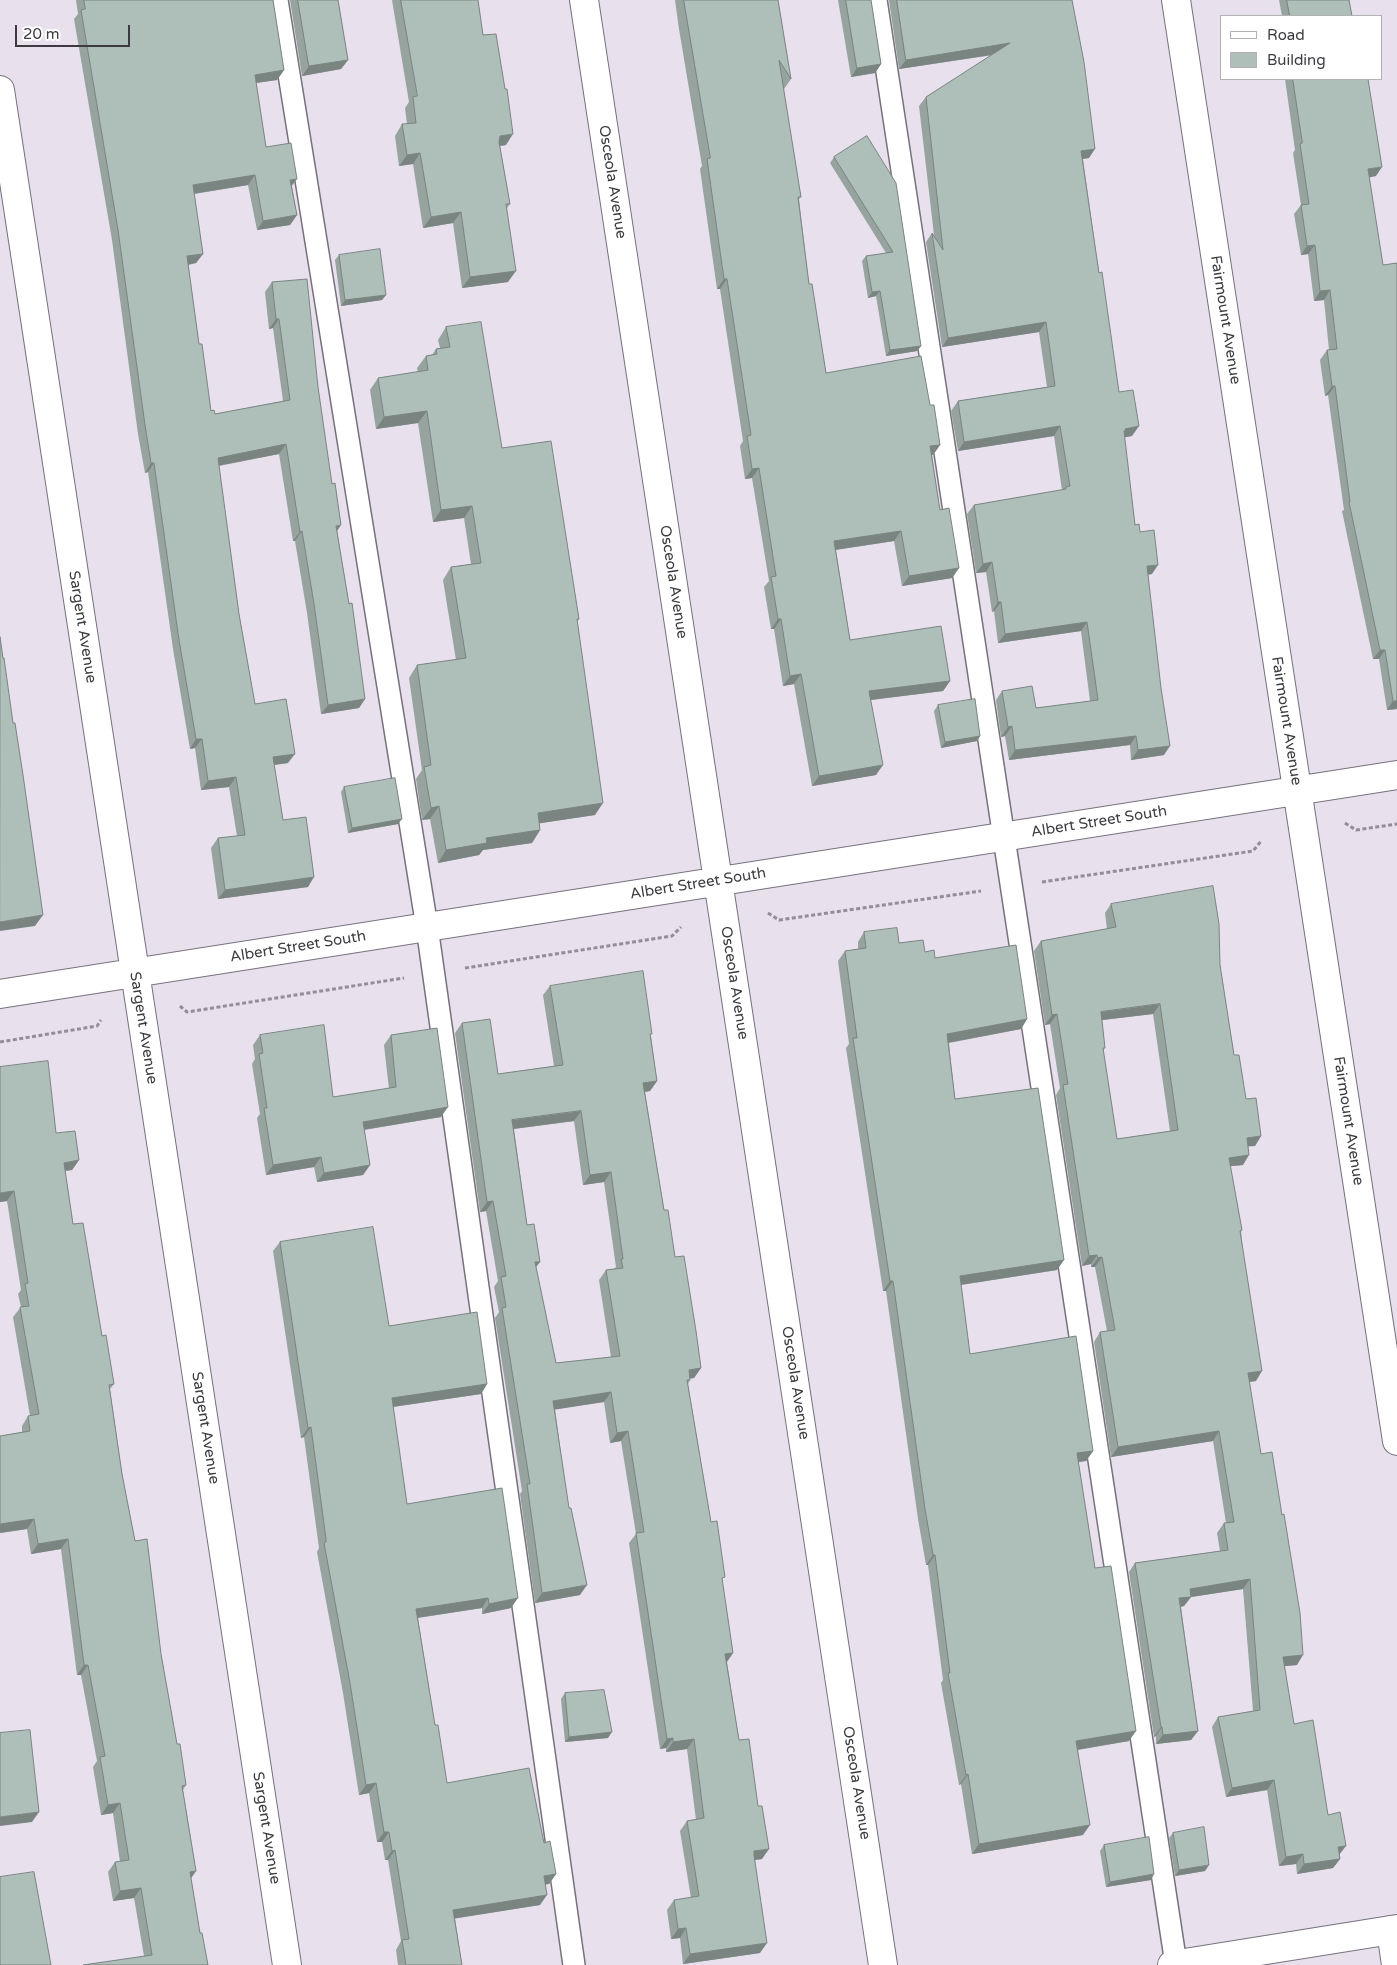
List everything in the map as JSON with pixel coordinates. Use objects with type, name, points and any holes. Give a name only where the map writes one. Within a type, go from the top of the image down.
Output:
[{"type":"street","name":"Osceola Avenue","points":[[584,0],[884,1965]]},
{"type":"street","name":"Fairmount Avenue","points":[[1176,0],[1397,1441]]},
{"type":"street","name":"Sargent Avenue","points":[[0,90],[287,1965]]},
{"type":"street","name":"Albert Street South","points":[[0,994],[1397,775]]},
{"type":"street","points":[[1174,1965],[1394,1930],[1396,1965]]},
{"type":"lane","points":[[277,0],[427,927],[574,1965]]},
{"type":"lane","points":[[876,0],[1174,1965]]},
{"type":"path","points":[[1345,823],[1356,830],[1397,824]]},
{"type":"path","points":[[0,1042],[97,1026],[101,1020]]},
{"type":"building","points":[[84,0],[273,0],[284,70],[255,75],[266,147],[291,143],[297,179],[290,180],[297,215],[263,221],[255,175],[193,185],[203,254],[187,256],[199,344],[202,344],[211,411],[214,410],[215,414],[290,400],[279,319],[276,319],[272,282],[307,279],[318,387],[332,484],[335,483],[341,525],[336,526],[349,604],[352,603],[365,699],[328,705],[314,604],[286,444],[218,458],[239,614],[255,704],[286,699],[295,754],[273,757],[283,820],[306,817],[314,877],[225,890],[218,838],[245,835],[236,777],[208,781],[202,739],[196,739],[179,640],[154,463],[151,463],[145,425],[118,230],[81,10],[85,9]]},
{"type":"building","points":[[298,0],[338,0],[348,60],[309,66]]},
{"type":"building","points":[[401,0],[478,0],[483,35],[496,34],[505,89],[507,89],[513,134],[500,136],[499,142],[510,204],[506,204],[516,271],[470,277],[461,212],[431,217],[420,153],[407,155],[402,124],[416,123],[413,97],[417,96]]},
{"type":"building","points":[[684,0],[778,0],[791,79],[779,60],[801,197],[798,197],[809,284],[812,284],[826,373],[921,356],[930,405],[934,405],[940,445],[930,446],[940,510],[949,508],[959,568],[909,576],[901,531],[834,541],[850,640],[941,626],[950,681],[869,691],[883,765],[819,776],[801,674],[790,676],[781,619],[778,619],[771,577],[776,576],[759,468],[752,469],[747,436],[751,435],[727,279],[724,279],[707,159],[710,158]]},
{"type":"building","points":[[846,0],[871,0],[881,64],[857,68]]},
{"type":"building","points":[[897,0],[1072,0],[1084,62],[1095,149],[1081,151],[1099,273],[1102,272],[1119,392],[1133,390],[1139,426],[1125,429],[1126,431],[1124,431],[1135,525],[1139,524],[1140,532],[1154,530],[1158,565],[1147,566],[1161,688],[1170,746],[1138,750],[1136,736],[1015,750],[1012,726],[1008,727],[1002,691],[1032,686],[1036,708],[1098,700],[1087,622],[1005,634],[1001,602],[998,602],[992,562],[983,564],[974,505],[1066,489],[1066,487],[1070,486],[1060,426],[964,442],[958,401],[1055,386],[1046,322],[948,338],[932,233],[943,250],[926,97],[1010,43],[906,60]]},
{"type":"building","points":[[1287,0],[1349,0],[1352,15],[1290,15]]},
{"type":"building","points":[[1293,80],[1368,80],[1382,167],[1368,169],[1383,265],[1397,263],[1397,701],[1393,701],[1385,650],[1380,650],[1349,502],[1335,386],[1332,386],[1327,350],[1337,349],[1330,290],[1320,291],[1315,245],[1307,246],[1301,205],[1309,204],[1300,144],[1302,143]]},
{"type":"building","points":[[867,136],[896,183],[921,346],[890,350],[880,291],[872,292],[866,256],[893,252],[834,157]]},
{"type":"building","points":[[380,249],[386,295],[345,300],[339,255]]},
{"type":"building","points":[[481,322],[502,448],[551,441],[579,619],[577,619],[603,803],[538,813],[540,830],[486,838],[487,843],[446,850],[439,806],[431,808],[424,767],[431,765],[417,665],[466,658],[451,567],[481,563],[472,506],[441,510],[427,411],[384,417],[378,378],[428,370],[426,356],[437,354],[436,349],[450,347],[446,327]]},
{"type":"building","points":[[0,637],[13,723],[15,723],[43,915],[0,922]]},
{"type":"building","points":[[975,699],[980,736],[945,742],[938,705]]},
{"type":"building","points":[[395,778],[402,819],[352,828],[344,787]]},
{"type":"building","points":[[1213,886],[1219,924],[1220,965],[1234,1055],[1239,1055],[1246,1099],[1256,1098],[1261,1136],[1247,1138],[1249,1155],[1229,1158],[1242,1230],[1240,1231],[1262,1371],[1248,1373],[1261,1454],[1272,1452],[1300,1613],[1303,1655],[1283,1657],[1294,1724],[1313,1720],[1328,1815],[1340,1812],[1346,1846],[1338,1847],[1340,1859],[1304,1864],[1303,1854],[1286,1857],[1274,1780],[1232,1788],[1218,1717],[1260,1710],[1250,1579],[1190,1589],[1191,1597],[1179,1598],[1198,1731],[1163,1735],[1161,1727],[1135,1563],[1228,1550],[1224,1523],[1234,1522],[1219,1431],[1118,1447],[1100,1332],[1115,1330],[1102,1257],[1098,1258],[1097,1255],[1089,1256],[1063,1085],[1068,1084],[1057,1014],[1052,1015],[1041,941],[1116,927],[1111,904]],"holes":[[[1160,1004],[1178,1130],[1117,1139],[1103,1048],[1105,1048],[1101,1012]]]},
{"type":"building","points":[[897,928],[899,943],[923,940],[925,952],[934,950],[935,958],[1016,945],[1027,1019],[947,1034],[955,1099],[1038,1088],[1064,1260],[960,1276],[970,1354],[1076,1336],[1093,1451],[1077,1453],[1095,1568],[1111,1566],[1136,1731],[1076,1741],[1090,1825],[979,1844],[968,1774],[966,1775],[948,1673],[950,1673],[935,1555],[933,1555],[925,1509],[893,1281],[890,1281],[853,1038],[857,1038],[845,951],[866,948],[864,932]]},
{"type":"building","points":[[643,971],[657,1081],[643,1083],[664,1210],[668,1210],[675,1257],[684,1256],[696,1331],[701,1368],[689,1370],[690,1380],[687,1380],[711,1522],[717,1521],[725,1577],[722,1578],[733,1653],[725,1654],[739,1740],[749,1739],[758,1806],[762,1806],[769,1849],[754,1851],[767,1943],[690,1954],[686,1928],[678,1929],[674,1900],[699,1896],[687,1821],[704,1818],[694,1739],[673,1742],[673,1738],[667,1739],[636,1533],[644,1532],[628,1431],[617,1433],[611,1392],[553,1401],[569,1508],[571,1508],[587,1585],[542,1593],[527,1484],[530,1484],[502,1308],[506,1307],[501,1277],[506,1276],[493,1201],[487,1202],[462,1023],[490,1019],[498,1074],[563,1065],[550,986]],"holes":[[[581,1111],[590,1175],[611,1172],[623,1268],[606,1270],[620,1356],[556,1363],[535,1262],[540,1262],[534,1224],[527,1225],[512,1120]]]},
{"type":"building","points":[[324,1025],[333,1097],[396,1087],[391,1035],[437,1028],[448,1107],[363,1122],[370,1165],[324,1173],[321,1157],[273,1165],[264,1108],[267,1108],[259,1054],[263,1053],[260,1035]]},
{"type":"building","points":[[48,1061],[56,1133],[75,1131],[79,1160],[64,1163],[73,1224],[83,1223],[102,1336],[106,1335],[114,1384],[109,1385],[122,1474],[135,1541],[147,1539],[161,1654],[177,1744],[180,1744],[186,1785],[182,1786],[196,1871],[190,1872],[200,1933],[202,1933],[208,1965],[83,1965],[152,1955],[141,1888],[120,1891],[115,1862],[129,1860],[120,1803],[108,1805],[100,1757],[105,1756],[88,1665],[84,1665],[68,1539],[38,1544],[34,1519],[0,1524],[0,1436],[30,1431],[28,1416],[39,1414],[20,1307],[29,1306],[25,1284],[28,1283],[14,1191],[0,1193],[0,1067]]},
{"type":"building","points":[[373,1227],[389,1326],[477,1312],[487,1384],[392,1398],[407,1504],[502,1488],[518,1598],[489,1604],[488,1598],[416,1609],[435,1725],[438,1725],[447,1783],[529,1768],[544,1843],[550,1841],[556,1874],[544,1876],[547,1895],[453,1910],[462,1965],[406,1965],[402,1940],[409,1939],[395,1850],[392,1851],[389,1832],[384,1832],[376,1783],[366,1785],[350,1683],[324,1543],[326,1539],[311,1427],[308,1428],[280,1242]]},
{"type":"building","points":[[604,1690],[612,1732],[569,1737],[565,1693]]},
{"type":"building","points":[[30,1730],[39,1812],[0,1817],[0,1733]]},
{"type":"building","points":[[1204,1827],[1209,1865],[1179,1870],[1173,1833]]},
{"type":"building","points":[[1149,1837],[1154,1874],[1110,1882],[1104,1845]]},
{"type":"building","points":[[34,1872],[51,1965],[0,1965],[0,1877]]}]
